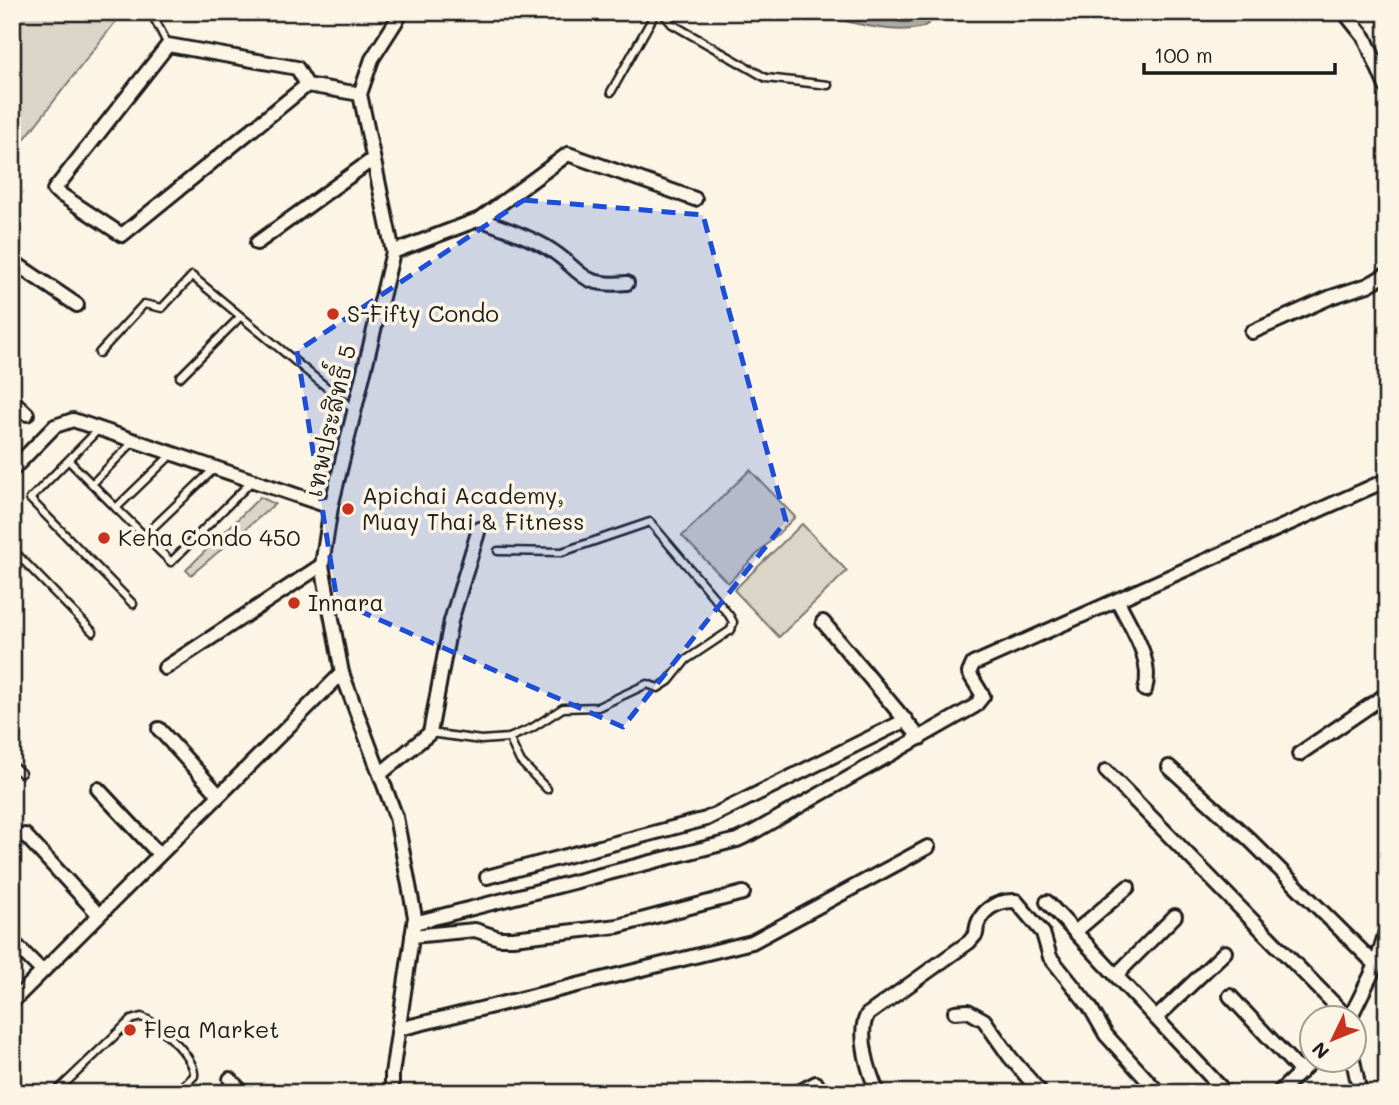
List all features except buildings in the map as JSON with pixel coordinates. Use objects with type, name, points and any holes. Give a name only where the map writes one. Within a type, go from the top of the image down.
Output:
[{"type":"street","points":[[307,85],[297,68],[168,45],[54,190],[122,235],[307,85],[360,94],[372,59],[402,12]]},
{"type":"street","points":[[1344,12],[1364,38],[1387,89]]},
{"type":"street","name":"เทพประสิทธิ์ 5","points":[[360,94],[393,252],[331,507],[322,565],[342,673],[396,817],[413,930],[392,1093]]},
{"type":"street","points":[[393,252],[480,219],[568,154],[695,200]]},
{"type":"street","points":[[257,243],[373,159]]},
{"type":"street","points":[[480,219],[543,245],[587,280],[605,285],[626,283]]},
{"type":"street","points":[[12,261],[77,305]]},
{"type":"street","points":[[1252,331],[1331,296],[1368,285],[1387,274]]},
{"type":"street","points":[[12,400],[27,414]]},
{"type":"street","points":[[12,470],[55,426],[73,420],[136,439],[331,507]]},
{"type":"street","points":[[413,930],[737,840],[920,738],[981,700],[982,691],[970,673],[973,664],[1387,480]]},
{"type":"street","points":[[380,774],[430,733],[451,621],[479,529]]},
{"type":"street","points":[[165,668],[322,565]]},
{"type":"street","points":[[1118,601],[1147,663],[1149,677],[1144,691]]},
{"type":"street","points":[[823,622],[920,738]]},
{"type":"street","points":[[12,1002],[342,673]]},
{"type":"street","points":[[1299,754],[1387,694]]},
{"type":"street","points":[[487,877],[706,819],[906,720]]},
{"type":"street","points":[[159,729],[218,794]]},
{"type":"street","points":[[1169,767],[1249,839],[1376,965]]},
{"type":"street","points":[[1106,771],[1336,1004]]},
{"type":"street","points":[[98,789],[159,854]]},
{"type":"street","points":[[25,835],[98,914]]},
{"type":"street","points":[[399,1029],[752,942],[928,847]]},
{"type":"street","points":[[1075,932],[1128,887]]},
{"type":"street","points":[[413,930],[475,930],[499,938],[513,938],[618,926],[743,893]]},
{"type":"street","points":[[878,1093],[871,1076],[864,1035],[867,1014],[969,942],[976,934],[977,922],[987,909],[1004,901],[1016,901],[1043,933],[1050,957],[1090,1007],[1103,1030],[1159,1093]]},
{"type":"street","points":[[1047,901],[1226,1093]]},
{"type":"street","points":[[1116,975],[1175,916]]},
{"type":"street","points":[[1356,1004],[1376,965],[1387,928]]},
{"type":"street","points":[[12,941],[42,971]]},
{"type":"street","points":[[1156,1018],[1226,952]]},
{"type":"street","points":[[1230,996],[1298,1069]]},
{"type":"street","points":[[955,1012],[968,1011],[984,1020],[1010,1057],[1041,1093]]},
{"type":"street","points":[[1278,1093],[1299,1074]]},
{"type":"street","points":[[1356,1074],[1360,1093]]},
{"type":"street","points":[[230,1079],[243,1093]]},
{"type":"street","points":[[797,1093],[816,1083],[821,1093]]},
{"type":"lane","points":[[151,12],[168,45]]},
{"type":"lane","points":[[611,92],[656,12]]},
{"type":"lane","points":[[662,12],[672,24],[766,78],[828,85]]},
{"type":"lane","points":[[99,353],[144,304],[162,308],[192,276],[354,411]]},
{"type":"lane","points":[[180,377],[240,317]]},
{"type":"lane","points":[[101,428],[30,499],[133,604]]},
{"type":"lane","points":[[92,484],[136,439]]},
{"type":"lane","points":[[116,508],[174,452]]},
{"type":"lane","points":[[69,461],[171,562],[253,480]]},
{"type":"lane","points":[[144,536],[216,467]]},
{"type":"lane","points":[[430,733],[481,740],[509,738],[533,728],[563,708],[598,707],[647,684],[658,688],[669,681],[686,660],[731,630],[733,622],[650,522],[562,552],[498,551]]},
{"type":"lane","points":[[12,549],[93,632]]},
{"type":"lane","points":[[509,738],[520,761],[547,789]]},
{"type":"lane","points":[[12,765],[21,773]]},
{"type":"lane","points":[[55,1093],[122,1028],[141,1017],[163,1031],[193,1064],[194,1076],[176,1093]]},
{"type":"highlighted area","points":[[524,200],[703,215],[786,521],[623,727],[337,601],[297,351]]},
{"type":"shaded area","points":[[12,12],[123,12],[12,155]]},
{"type":"shaded area","points":[[750,470],[795,517],[728,583],[682,536]]},
{"type":"shaded area","points":[[260,497],[275,504],[191,575],[186,570]]},
{"type":"shaded area","points":[[802,524],[847,571],[779,637],[734,590]]},
{"type":"water","points":[[817,12],[941,12],[925,26],[895,29],[840,20]]},
{"type":"place","name":"S-Fifty Condo","points":[[333,314]]},
{"type":"place","name":"Apichai Academy, Muay Thai & Fitness","points":[[348,509]]},
{"type":"place","name":"Keha Condo 450","points":[[104,538]]},
{"type":"place","name":"Innara","points":[[294,603]]},
{"type":"place","name":"Flea Market","points":[[130,1030]]}]
